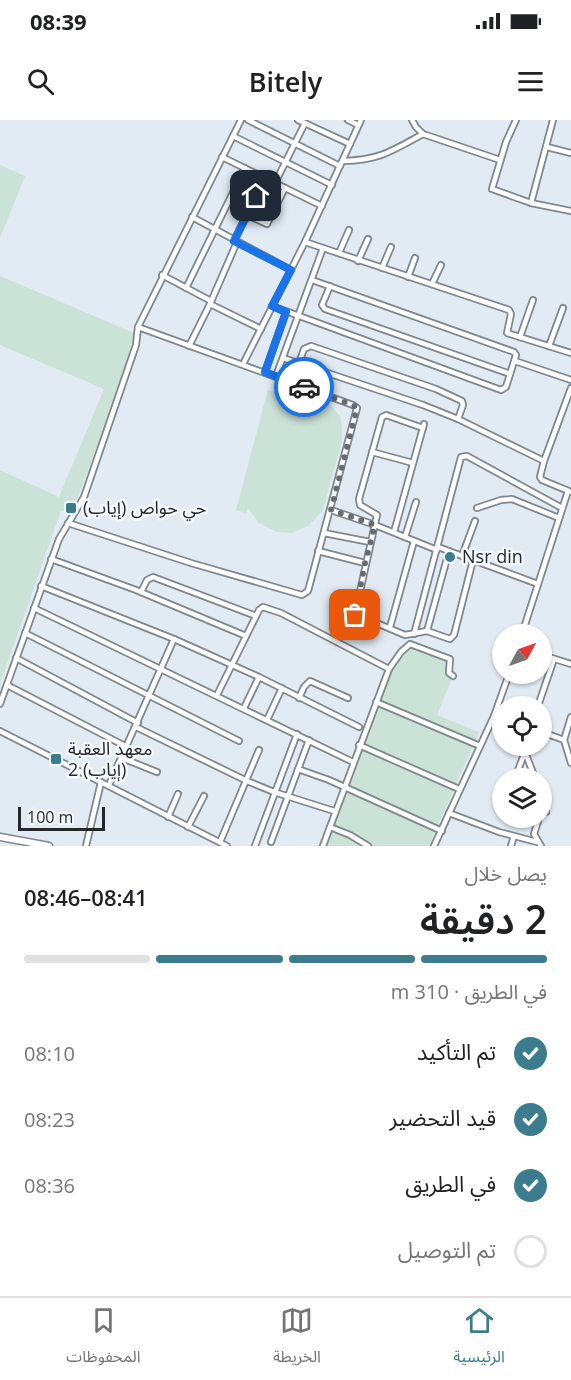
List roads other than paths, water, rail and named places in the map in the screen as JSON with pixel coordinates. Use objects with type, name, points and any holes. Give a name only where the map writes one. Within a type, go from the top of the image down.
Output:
[{"type":"street","points":[[0,704],[51,559],[84,496],[136,345],[138,327],[241,120]]},
{"type":"street","points":[[248,120],[294,144],[341,163],[381,157],[423,134]]},
{"type":"street","points":[[298,120],[350,144]]},
{"type":"street","points":[[311,126],[313,120]]},
{"type":"street","points":[[243,364],[305,242],[360,123],[348,120]]},
{"type":"street","points":[[412,120],[423,134],[500,160]]},
{"type":"street","points":[[516,120],[500,160],[493,190],[531,203],[571,211]]},
{"type":"street","points":[[531,203],[553,120]]},
{"type":"street","points":[[275,183],[305,123]]},
{"type":"street","points":[[233,136],[332,185]]},
{"type":"street","points":[[547,147],[571,153]]},
{"type":"street","points":[[222,157],[321,206]]},
{"type":"street","points":[[186,288],[245,168]]},
{"type":"street","points":[[189,346],[211,302],[235,241],[266,178]]},
{"type":"street","points":[[247,215],[265,224],[269,223],[285,188]]},
{"type":"street","points":[[192,218],[291,270]]},
{"type":"street","points":[[339,253],[349,230]]},
{"type":"street","points":[[358,261],[368,239]]},
{"type":"street","points":[[305,242],[509,310],[511,314],[506,331],[571,353]]},
{"type":"street","points":[[382,268],[391,247]]},
{"type":"street","points":[[276,376],[323,248]]},
{"type":"street","points":[[408,277],[416,258]]},
{"type":"street","points":[[432,284],[441,265]]},
{"type":"street","points":[[162,275],[261,329]]},
{"type":"street","points":[[272,306],[501,390],[506,387],[515,362],[514,352],[312,280]]},
{"type":"street","points":[[330,286],[322,305],[325,309],[510,374]]},
{"type":"street","points":[[520,337],[534,300]]},
{"type":"street","points":[[549,346],[563,308]]},
{"type":"street","points":[[265,372],[286,312]]},
{"type":"street","points":[[68,523],[191,563],[302,595],[308,591],[357,408],[276,376],[138,327]]},
{"type":"street","points":[[299,363],[304,349],[311,346],[436,389],[462,401],[463,405],[458,419]]},
{"type":"street","points":[[283,358],[458,419],[544,461]]},
{"type":"street","points":[[515,362],[571,380]]},
{"type":"street","points":[[525,624],[562,508],[570,491],[541,479],[544,461],[571,388]]},
{"type":"street","points":[[394,532],[424,426],[383,415],[359,501],[360,505],[376,513],[355,614],[405,635],[427,631],[449,639],[453,636],[473,560]]},
{"type":"street","points":[[372,452],[413,463]]},
{"type":"street","points":[[414,634],[460,459],[463,456],[467,456],[562,508]]},
{"type":"street","points":[[477,508],[512,499],[559,518]]},
{"type":"street","points":[[405,537],[416,502]]},
{"type":"street","points":[[331,510],[538,584]]},
{"type":"street","points":[[462,556],[475,521]]},
{"type":"street","points":[[324,533],[370,542]]},
{"type":"street","points":[[390,627],[414,541]]},
{"type":"street","points":[[318,551],[365,563]]},
{"type":"street","points":[[427,631],[449,552]]},
{"type":"street","points":[[51,559],[141,592],[246,636]]},
{"type":"street","points":[[141,592],[147,580],[153,577],[256,616]]},
{"type":"street","points":[[41,586],[233,665],[359,727]]},
{"type":"street","points":[[217,695],[256,616],[263,607],[281,613],[389,669]]},
{"type":"street","points":[[34,608],[353,762]]},
{"type":"street","points":[[25,633],[239,741]]},
{"type":"street","points":[[109,785],[174,639]]},
{"type":"street","points":[[323,846],[334,811],[389,669],[401,651],[410,644],[450,659],[449,673],[453,676]]},
{"type":"street","points":[[16,658],[137,725],[247,781],[334,811]]},
{"type":"street","points":[[541,696],[554,659],[571,664]]},
{"type":"street","points":[[244,708],[259,677]]},
{"type":"street","points":[[299,698],[310,681],[348,698]]},
{"type":"street","points":[[7,685],[127,747]]},
{"type":"street","points":[[267,720],[282,688]]},
{"type":"street","points":[[376,702],[480,746]]},
{"type":"street","points":[[564,740],[571,717]]},
{"type":"street","points":[[434,846],[492,720]]},
{"type":"street","points":[[0,731],[227,846]]},
{"type":"street","points":[[255,846],[297,734]]},
{"type":"street","points":[[552,736],[564,740],[571,763]]},
{"type":"street","points":[[271,842],[309,740]]},
{"type":"street","points":[[359,745],[459,789]]},
{"type":"street","points":[[220,842],[259,750]]},
{"type":"street","points":[[122,758],[157,772]]},
{"type":"street","points":[[298,769],[345,787],[442,831]]},
{"type":"street","points":[[86,846],[102,782]]},
{"type":"street","points":[[168,817],[178,794]]},
{"type":"street","points":[[188,827],[204,796]]},
{"type":"street","points":[[449,813],[539,844]]},
{"type":"street","points":[[330,827],[368,846]]},
{"type":"street","points":[[536,828],[534,834],[539,844]]},
{"type":"street","points":[[511,846],[514,836]]},
{"type":"street","points":[[0,837],[20,843],[50,846]]},
{"type":"place","name":"حي حواص (إياب)","points":[[71,508]]},
{"type":"place","name":"Nsr din","points":[[450,557]]},
{"type":"place","name":"معهد العقبة 2 (إياب)","points":[[56,759]]}]
